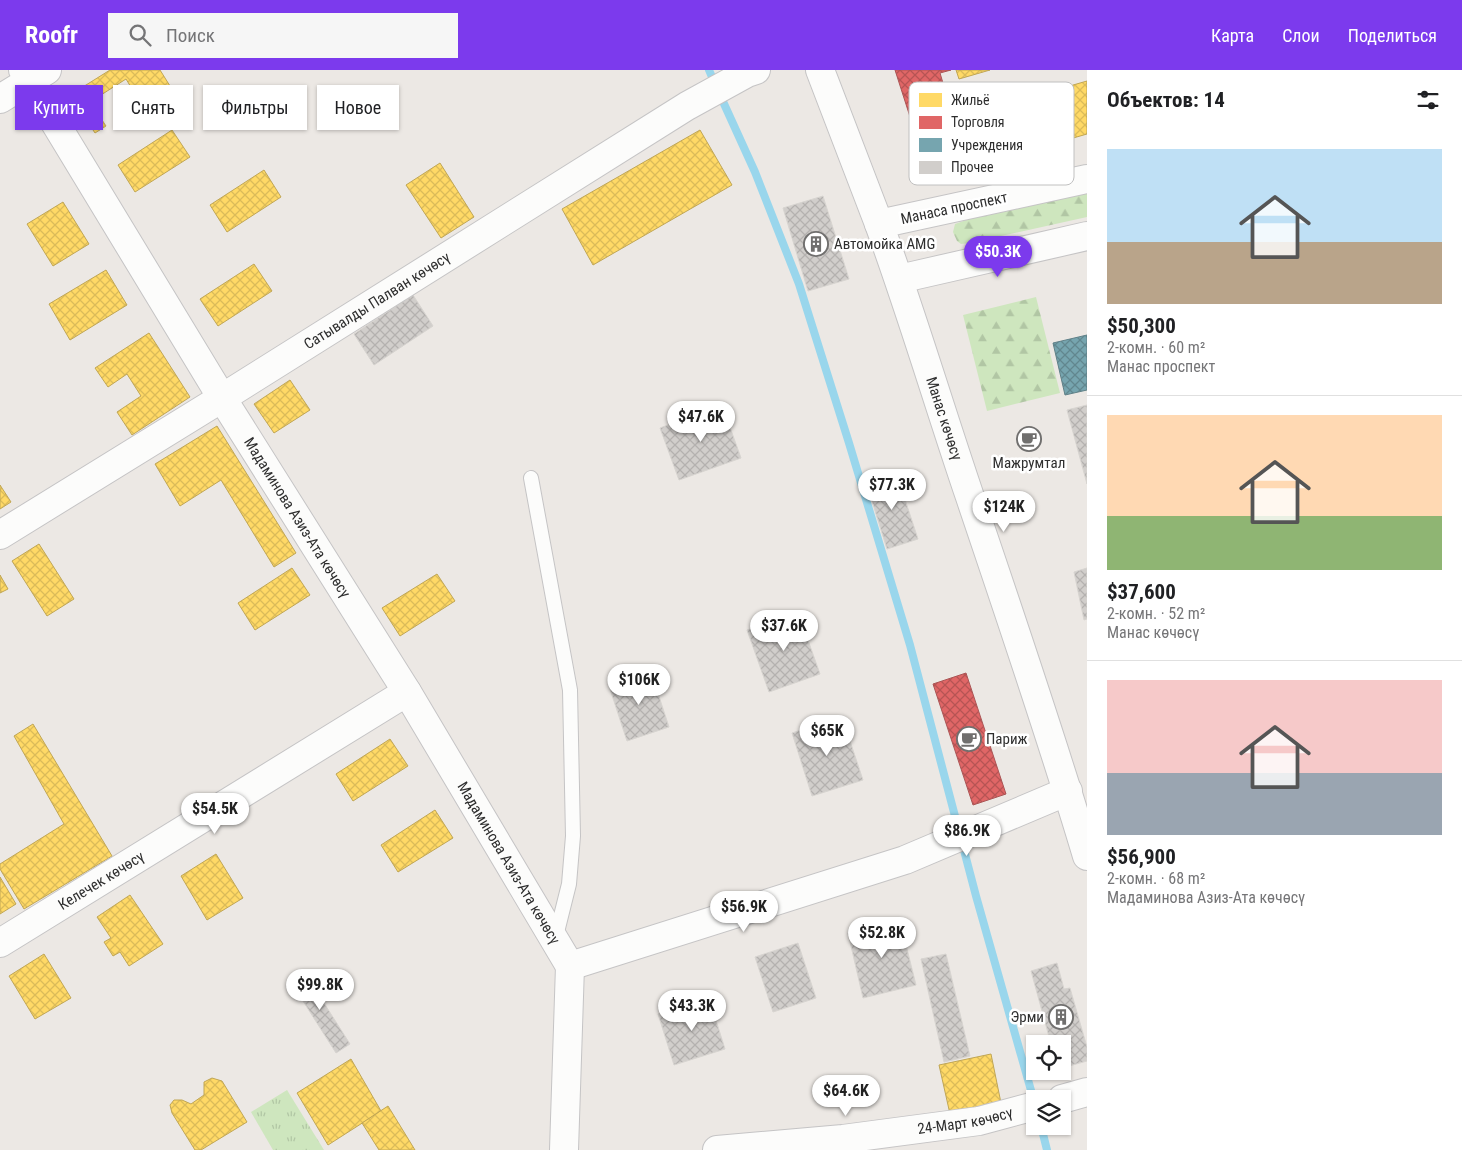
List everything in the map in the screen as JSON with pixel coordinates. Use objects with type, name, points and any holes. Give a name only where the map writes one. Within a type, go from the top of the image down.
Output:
[{"type":"street","name":"Манас көчөсү","points":[[820,70],[899,279],[951,442],[1068,790],[1087,856]]},
{"type":"street","name":"Сатывалды Палван көчөсү","points":[[0,535],[687,106],[752,71]]},
{"type":"street","points":[[0,99],[33,74]]},
{"type":"street","name":"Мадаминова Азиз-Ата көчөсү","points":[[33,74],[222,398],[407,692],[570,966]]},
{"type":"street","name":"Манаса проспект","points":[[1074,182],[1087,179]]},
{"type":"street","name":"Манаса проспект","points":[[879,224],[1059,185]]},
{"type":"street","points":[[899,279],[1087,236]]},
{"type":"street","name":"Келечек көчөсү","points":[[0,942],[407,692]]},
{"type":"street","points":[[564,1150],[570,966],[905,860],[1068,790]]},
{"type":"street","name":"24-Март көчөсү","points":[[716,1150],[842,1139],[979,1122],[1026,1109]]},
{"type":"lane","points":[[531,478],[570,690],[573,836],[569,884],[555,940]]},
{"type":"green space","points":[[1087,193],[1087,217],[961,244],[957,241],[953,232],[955,224],[969,219]]},
{"type":"green space","points":[[1036,297],[1060,393],[987,411],[963,315]]},
{"type":"green space","points":[[287,1090],[324,1150],[273,1150],[251,1112]]},
{"type":"building: Жильё","points":[[110,70],[160,70],[169,85],[130,85],[126,79],[117,85],[113,85],[113,87],[103,94],[103,85],[86,85]]},
{"type":"building: Жильё","points":[[956,70],[990,70],[959,79]]},
{"type":"building: Жильё","points":[[1087,81],[1087,134],[1074,138],[1074,85]]},
{"type":"building: Жильё","points":[[172,130],[190,157],[135,192],[118,165]]},
{"type":"building: Жильё","points":[[700,130],[732,185],[593,265],[562,209]]},
{"type":"building: Жильё","points":[[440,163],[474,217],[441,238],[406,185]]},
{"type":"building: Жильё","points":[[264,170],[281,197],[227,232],[210,205]]},
{"type":"building: Жильё","points":[[63,202],[89,244],[53,266],[27,224]]},
{"type":"building: Жильё","points":[[254,264],[272,291],[218,326],[200,299]]},
{"type":"building: Жильё","points":[[106,270],[127,305],[70,340],[49,304]]},
{"type":"building: Жильё","points":[[149,333],[190,397],[132,435],[117,412],[141,396],[127,374],[108,387],[95,368]]},
{"type":"building: Жильё","points":[[290,380],[310,410],[274,433],[254,404]]},
{"type":"building: Жильё","points":[[217,426],[296,553],[274,567],[221,480],[180,506],[155,464]]},
{"type":"building: Жильё","points":[[0,485],[11,502],[0,509]]},
{"type":"building: Жильё","points":[[39,544],[74,599],[47,616],[12,561]]},
{"type":"building: Жильё","points":[[292,568],[310,595],[255,630],[238,603]]},
{"type":"building: Жильё","points":[[437,574],[455,601],[400,636],[382,608]]},
{"type":"building: Жильё","points":[[0,575],[8,589],[0,593]]},
{"type":"building: Жильё","points":[[33,724],[112,856],[24,909],[0,869],[0,864],[64,824],[14,736]]},
{"type":"building: Жильё","points":[[390,739],[408,766],[353,801],[336,774]]},
{"type":"building: Жильё","points":[[435,810],[453,838],[398,872],[381,845]]},
{"type":"building: Жильё","points":[[216,854],[243,898],[207,920],[181,876]]},
{"type":"building: Жильё","points":[[0,877],[16,904],[0,914]]},
{"type":"building: Жильё","points":[[130,895],[163,944],[129,966],[120,952],[113,956],[104,942],[111,938],[97,917]]},
{"type":"building: Жильё","points":[[44,954],[71,998],[35,1019],[9,976]]},
{"type":"building: Жильё","points":[[991,1054],[1001,1103],[950,1114],[939,1065]]},
{"type":"building: Жильё","points":[[351,1059],[381,1111],[328,1145],[297,1093]]},
{"type":"building: Жильё","points":[[212,1078],[222,1081],[247,1122],[201,1150],[195,1150],[172,1113],[170,1105],[174,1100],[182,1100],[191,1104],[204,1095],[204,1082]]},
{"type":"building: Жильё","points":[[388,1106],[415,1150],[379,1150],[362,1123]]},
{"type":"building: Торговля","points":[[895,70],[951,70],[940,73],[943,82],[909,82],[909,114]]},
{"type":"building: Торговля","name":"Париж","points":[[966,673],[1006,794],[973,805],[933,684]]},
{"type":"building: Учреждения","points":[[1087,335],[1087,390],[1065,395],[1053,343]]},
{"type":"building: Прочее","name":"Автомойка AMG","points":[[823,196],[849,279],[808,291],[783,208]]},
{"type":"building: Прочее","points":[[413,295],[433,326],[374,365],[354,334]]},
{"type":"building: Прочее","points":[[722,405],[741,458],[679,480],[660,428]]},
{"type":"building: Прочее","points":[[1087,405],[1087,484],[1067,410]]},
{"type":"building: Прочее","points":[[896,472],[918,539],[887,549],[866,482]]},
{"type":"building: Прочее","points":[[1087,568],[1087,619],[1084,620],[1074,572]]},
{"type":"building: Прочее","points":[[798,612],[820,674],[769,692],[747,630]]},
{"type":"building: Прочее","points":[[651,672],[669,727],[627,741],[609,686]]},
{"type":"building: Прочее","points":[[842,717],[863,780],[812,796],[792,733]]},
{"type":"building: Прочее","points":[[900,921],[916,985],[863,998],[848,933]]},
{"type":"building: Прочее","points":[[798,943],[816,998],[773,1012],[755,957]]},
{"type":"building: Прочее","points":[[946,954],[970,1056],[944,1062],[921,959]]},
{"type":"building: Прочее","name":"Эрми","points":[[1057,963],[1064,989],[1070,988],[1087,1047],[1087,1061],[1071,1065],[1071,1035],[1049,1035],[1031,971]]},
{"type":"building: Прочее","points":[[303,970],[350,1044],[336,1053],[289,979]]},
{"type":"building: Прочее","points":[[709,998],[725,1049],[674,1065],[658,1014]]},
{"type":"waterway","points":[[709,70],[715,84]]},
{"type":"waterway","points":[[720,95],[755,172],[799,284],[849,443],[910,645],[976,896],[1031,1090]]},
{"type":"waterway","points":[[1043,1135],[1047,1150]]},
{"type":"place","name":"Автомойка AMG","points":[[816,244]]},
{"type":"place","name":"Мажрумтал","points":[[1029,439]]},
{"type":"place","name":"Париж","points":[[969,739]]},
{"type":"place","name":"Эрми","points":[[1061,1017]]}]
